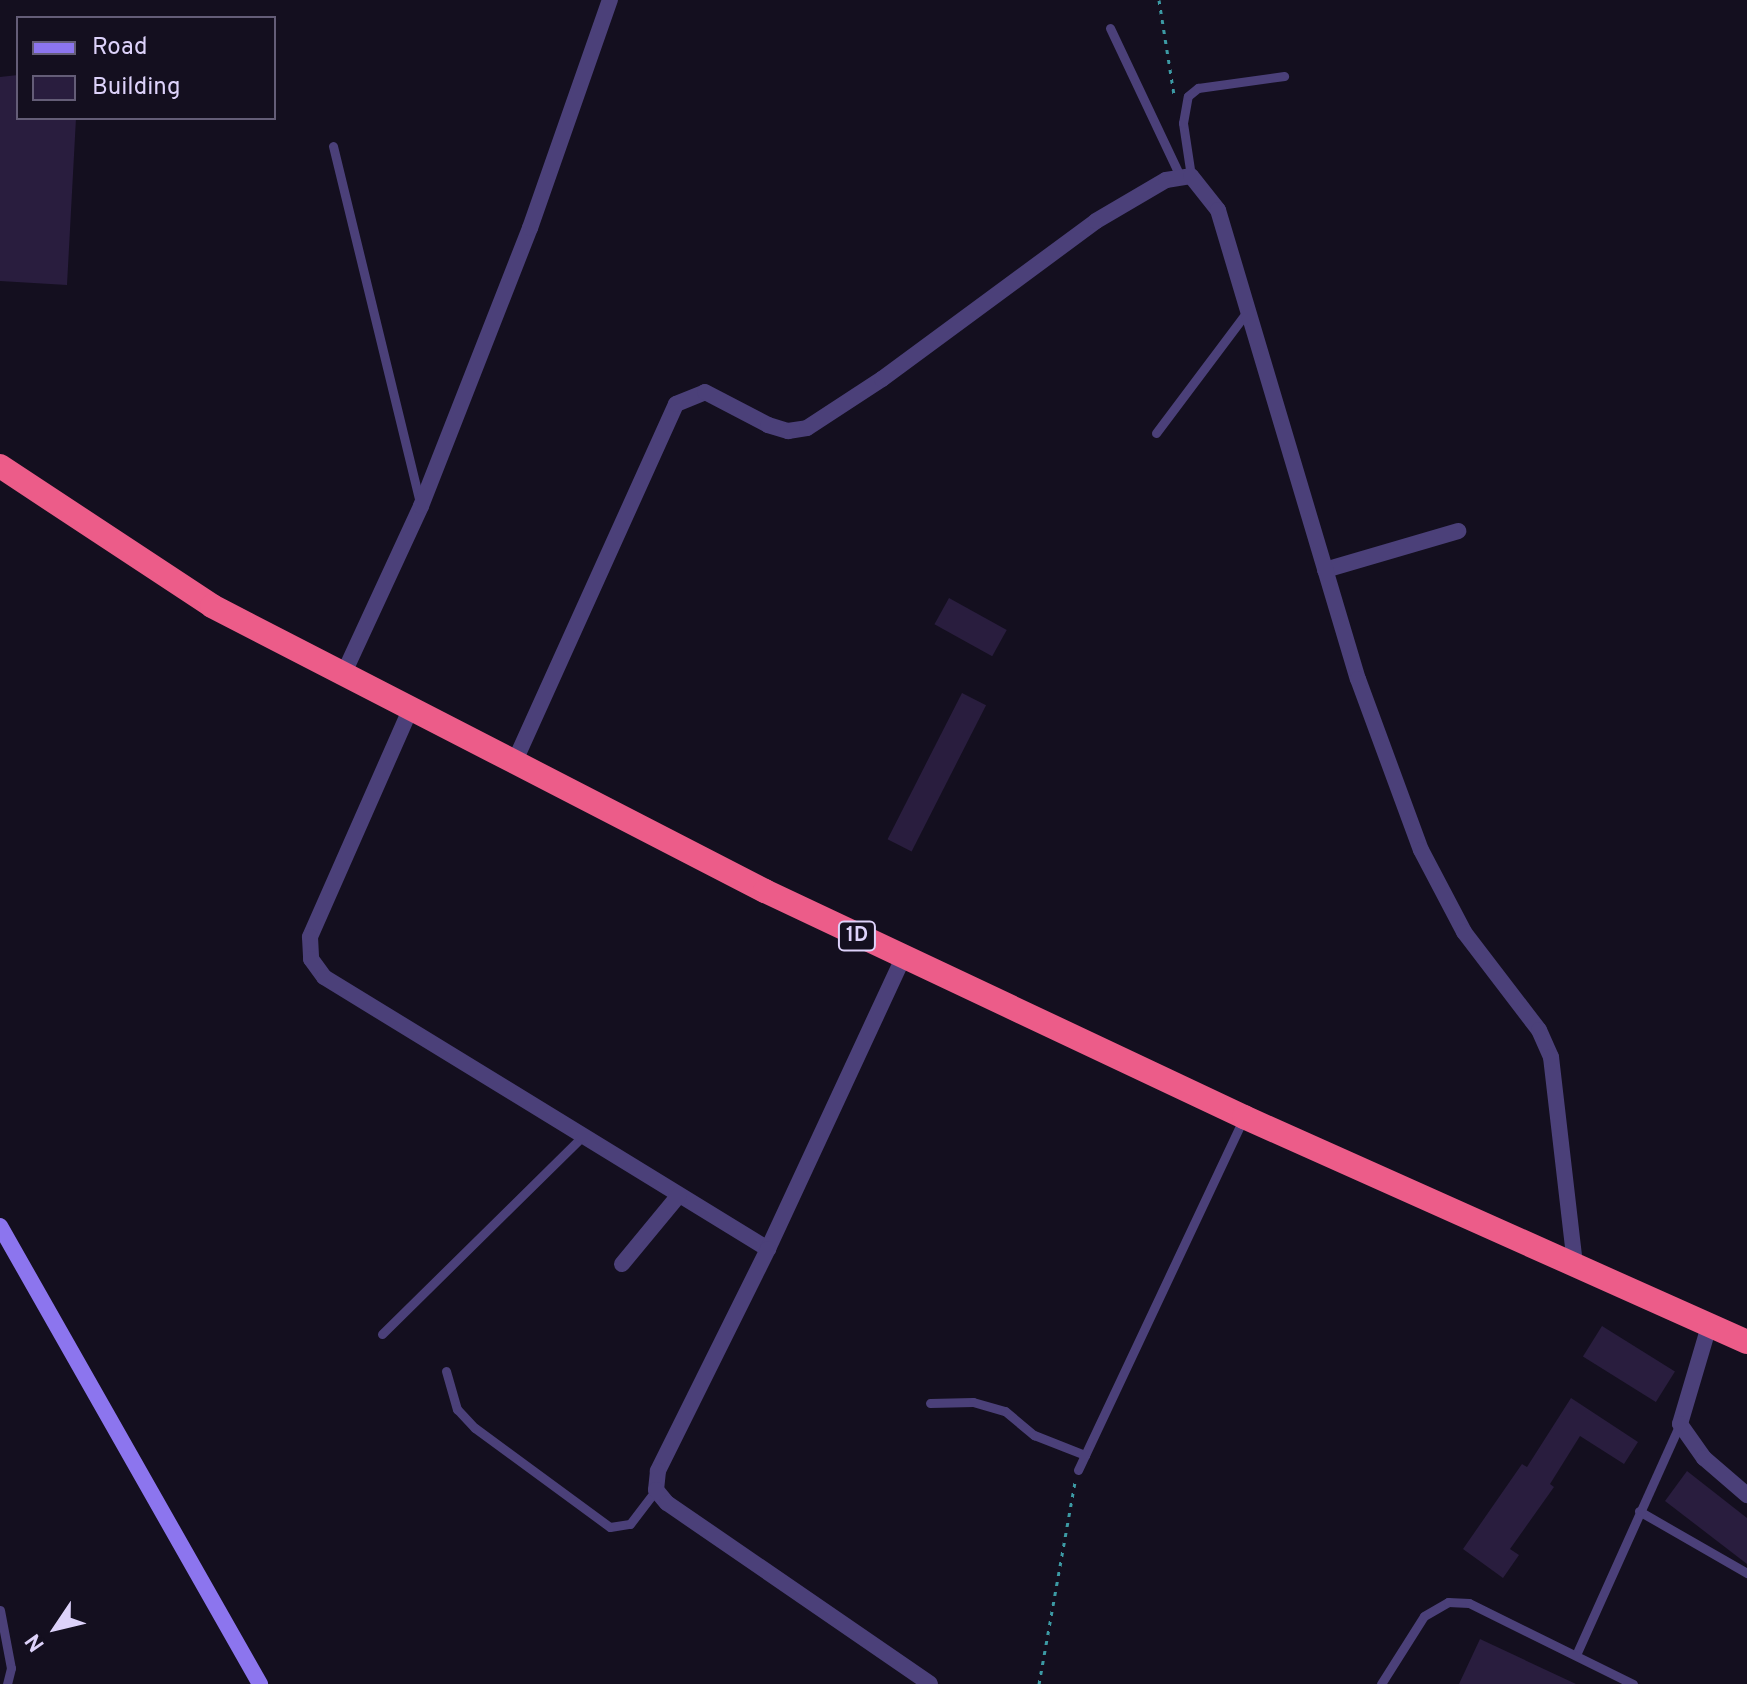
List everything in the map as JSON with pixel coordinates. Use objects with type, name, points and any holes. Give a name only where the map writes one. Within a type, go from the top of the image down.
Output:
[{"type":"highway","name":"1D","points":[[0,466],[212,606],[514,763],[903,958],[1244,1117],[1747,1342]]},
{"type":"street","points":[[343,675],[421,506],[530,228],[610,0]]},
{"type":"street","points":[[514,763],[676,404],[705,392],[768,425],[788,431],[807,428],[1096,221],[1186,176],[1218,210],[1246,313],[1325,570],[1401,801],[1441,895],[1539,1030],[1551,1057],[1575,1264]]},
{"type":"street","points":[[1325,570],[1458,531]]},
{"type":"street","points":[[410,710],[310,937],[311,959],[324,977],[768,1249]]},
{"type":"street","points":[[903,958],[768,1249],[658,1471],[656,1490],[667,1503],[930,1684]]},
{"type":"street","points":[[622,1264],[679,1195]]},
{"type":"street","points":[[0,1226],[260,1684]]},
{"type":"street","points":[[1709,1326],[1680,1424],[1704,1458],[1747,1495]]},
{"type":"lane","points":[[1110,28],[1186,176]]},
{"type":"lane","points":[[1186,176],[1183,107],[1198,88],[1284,76]]},
{"type":"lane","points":[[333,146],[421,506]]},
{"type":"lane","points":[[1156,433],[1246,313]]},
{"type":"lane","points":[[1078,1470],[1244,1117]]},
{"type":"lane","points":[[382,1334],[583,1136]]},
{"type":"lane","points":[[446,1371],[457,1409],[475,1428],[610,1527],[630,1524],[656,1490]]},
{"type":"lane","points":[[930,1403],[973,1402],[1005,1411],[1034,1435],[1085,1455]]},
{"type":"lane","points":[[1576,1655],[1680,1424]]},
{"type":"lane","points":[[1639,1511],[1747,1573]]},
{"type":"lane","points":[[1381,1684],[1424,1616],[1448,1602],[1469,1603],[1633,1684]]},
{"type":"lane","points":[[0,1610],[11,1668],[7,1684]]},
{"type":"path","points":[[1159,0],[1183,123]]},
{"type":"path","points":[[1039,1684],[1062,1535],[1078,1470]]},
{"type":"building","points":[[16,75],[16,120],[76,120],[67,285],[0,281],[0,77]]},
{"type":"building","points":[[949,598],[1007,630],[992,656],[934,624]]},
{"type":"building","points":[[962,693],[986,705],[912,851],[888,839]]},
{"type":"building","points":[[1602,1326],[1675,1372],[1656,1402],[1583,1357]]},
{"type":"building","points":[[1571,1398],[1638,1442],[1624,1464],[1580,1436],[1550,1484],[1554,1487],[1510,1549],[1519,1555],[1503,1578],[1463,1549],[1522,1464],[1527,1467]]},
{"type":"building","points":[[1687,1471],[1747,1518],[1747,1564],[1665,1501]]},
{"type":"building","points":[[1480,1639],[1576,1684],[1459,1684]]}]
